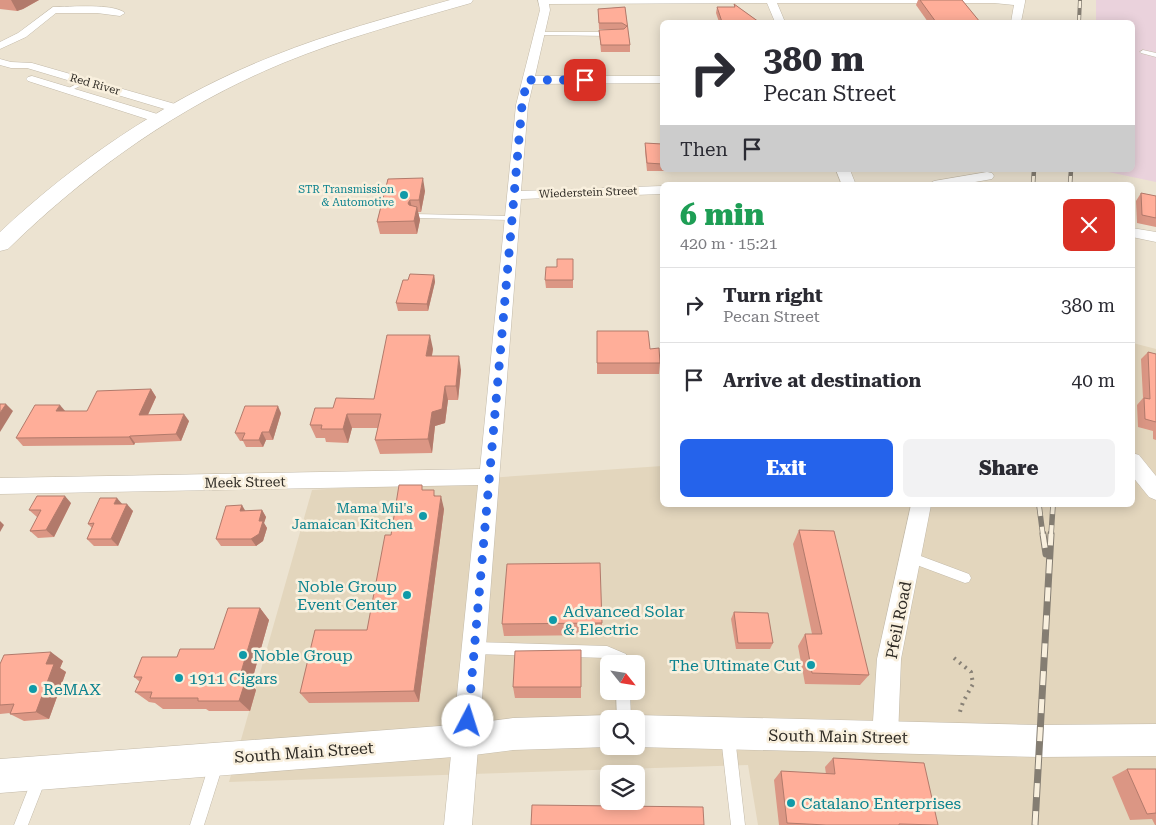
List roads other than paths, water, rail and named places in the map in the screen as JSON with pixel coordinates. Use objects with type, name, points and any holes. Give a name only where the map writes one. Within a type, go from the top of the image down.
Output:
[{"type":"main road","points":[[0,244],[49,198],[78,175],[113,149],[178,109],[243,75],[295,53],[366,29],[466,0]]},
{"type":"street","points":[[458,825],[522,105],[545,10],[543,1],[1020,1],[1016,20]]},
{"type":"street","points":[[771,2],[779,20]]},
{"type":"street","points":[[0,46],[22,35],[52,10],[98,10],[120,13]]},
{"type":"street","name":"Red River","points":[[6,64],[28,65],[178,109]]},
{"type":"street","name":"Red River","points":[[6,64],[11,73],[160,119]]},
{"type":"street","points":[[527,80],[660,80]]},
{"type":"street","points":[[954,182],[987,177]]},
{"type":"street","name":"Wiederstein Street","points":[[514,195],[660,190]]},
{"type":"street","points":[[1135,233],[1156,237]]},
{"type":"street","points":[[1142,465],[1156,491]]},
{"type":"street","name":"Meek Street","points":[[0,486],[490,478]]},
{"type":"street","name":"Pfeil Road","points":[[885,737],[889,659],[921,507]]},
{"type":"street","name":"South Main Street","points":[[0,776],[466,740],[513,734],[600,731]]},
{"type":"street","name":"South Main Street","points":[[645,731],[1040,741],[1156,740]]},
{"type":"lane","points":[[540,33],[622,33]]},
{"type":"lane","points":[[1144,52],[1156,55]]},
{"type":"lane","points":[[68,90],[86,81]]},
{"type":"lane","points":[[416,216],[512,218]]},
{"type":"lane","points":[[910,558],[965,578]]},
{"type":"lane","points":[[474,648],[607,652],[614,655]]},
{"type":"lane","points":[[728,733],[738,825]]},
{"type":"lane","points":[[198,825],[218,759]]},
{"type":"lane","points":[[21,825],[41,773]]},
{"type":"railway","points":[[1079,20],[1080,0]]},
{"type":"railway","points":[[1033,182],[1034,172]]},
{"type":"railway","points":[[1070,182],[1071,172]]},
{"type":"railway","points":[[1039,507],[1043,536]]},
{"type":"railway","points":[[1051,536],[1053,507]]},
{"type":"railway","points":[[1043,534],[1046,554]]},
{"type":"railway","points":[[1035,825],[1051,534]]},
{"type":"place","name":"STR Transmission & Automotive","points":[[404,195]]},
{"type":"place","name":"Mama Mil's Jamaican Kitchen","points":[[423,516]]},
{"type":"place","name":"Noble Group Event Center","points":[[407,595]]},
{"type":"place","name":"Advanced Solar & Electric","points":[[553,620]]},
{"type":"place","name":"Noble Group","points":[[243,655]]},
{"type":"place","name":"The Ultimate Cut","points":[[811,665]]},
{"type":"place","name":"1911 Cigars","points":[[179,678]]},
{"type":"place","name":"ReMAX","points":[[33,689]]},
{"type":"place","name":"Catalano Enterprises","points":[[791,803]]}]
